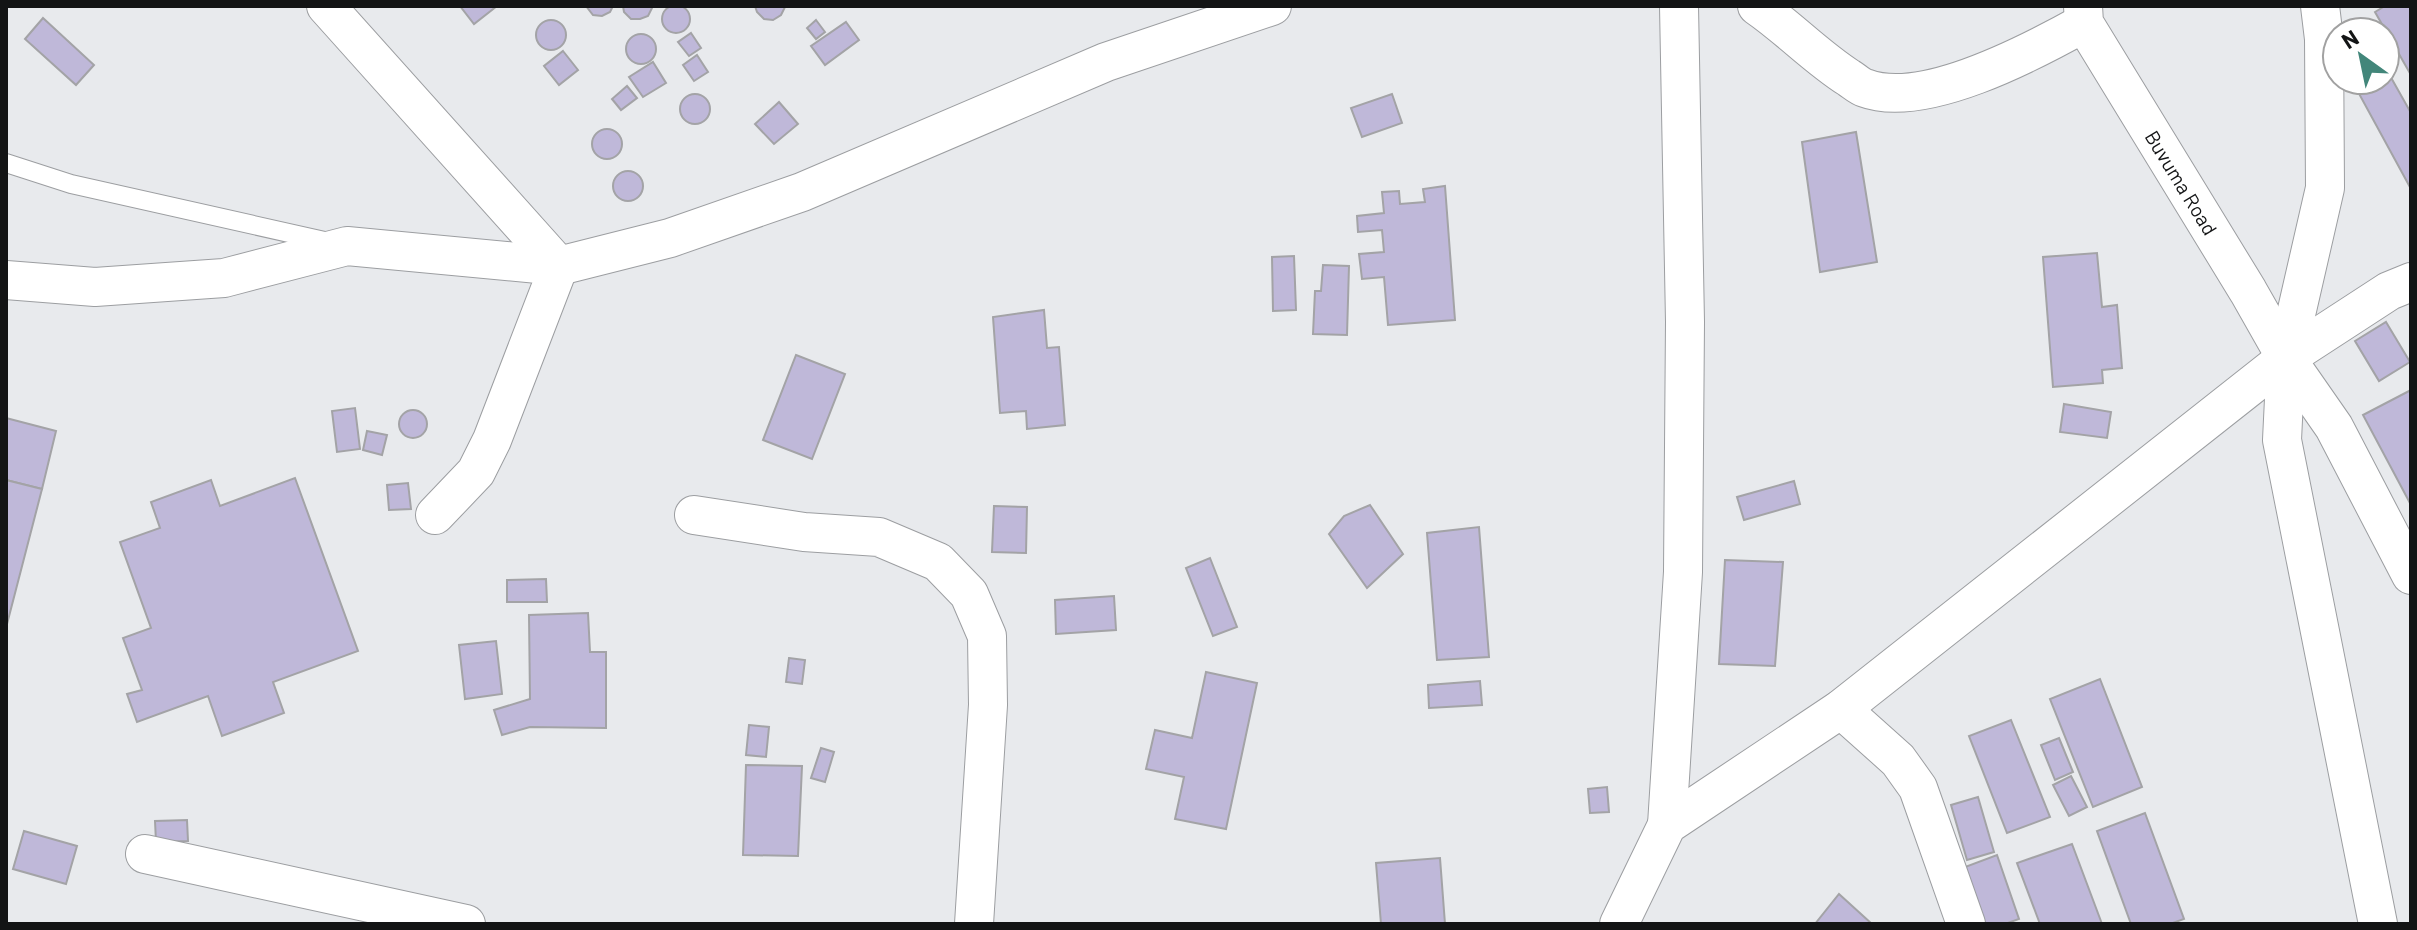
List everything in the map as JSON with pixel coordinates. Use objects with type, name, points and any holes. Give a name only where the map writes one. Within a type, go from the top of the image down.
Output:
[{"type":"street","points":[[326,6],[559,266]]},
{"type":"street","points":[[6,280],[95,287],[224,278],[347,246],[559,266],[670,238],[802,192],[1106,62],[1272,6]]},
{"type":"street","points":[[1619,924],[1667,825],[1683,572],[1685,322],[1679,6]]},
{"type":"street","points":[[1757,6],[1830,66],[1864,88],[1896,93],[1961,82],[2043,46],[2083,15]]},
{"type":"street","points":[[2320,6],[2324,39],[2325,188],[2286,358],[2282,440],[2378,924]]},
{"type":"street","name":"Buvuma Road","points":[[2083,15],[2286,358],[2334,427],[2411,575]]},
{"type":"street","points":[[435,515],[476,472],[492,440],[559,266]]},
{"type":"street","points":[[1667,825],[1841,709],[2286,358],[2389,291],[2411,282]]},
{"type":"street","points":[[694,515],[804,532],[879,537],[938,562],[969,594],[987,636],[988,691],[974,924]]},
{"type":"street","points":[[1841,709],[1898,760],[1918,788],[1966,924]]},
{"type":"street","points":[[145,854],[466,924]]},
{"type":"lane","points":[[6,163],[71,184],[347,246]]},
{"type":"building","points":[[676,5],[686,9],[690,19],[686,29],[676,33],[666,29],[662,19],[666,9]]},
{"type":"building","points":[[460,6],[497,6],[474,24]]},
{"type":"building","points":[[586,6],[613,6],[610,12],[602,16],[593,15]]},
{"type":"building","points":[[623,6],[652,8],[648,16],[631,19]]},
{"type":"building","points":[[755,6],[785,7],[781,15],[773,20],[764,19]]},
{"type":"building","points":[[2385,6],[2411,6],[2411,75],[2401,58],[2401,16],[2377,16],[2375,12]]},
{"type":"building","points":[[43,18],[94,65],[76,85],[25,39]]},
{"type":"building","points":[[551,20],[557,21],[565,29],[565,41],[557,49],[551,50],[545,49],[537,41],[536,35],[537,29],[545,21]]},
{"type":"building","points":[[816,20],[825,32],[816,39],[807,28]]},
{"type":"building","points":[[846,22],[859,40],[825,65],[811,46]]},
{"type":"building","points":[[691,33],[701,48],[689,56],[678,42]]},
{"type":"building","points":[[641,34],[647,35],[655,43],[655,55],[647,63],[641,64],[635,63],[627,55],[626,49],[627,43],[635,35]]},
{"type":"building","points":[[563,51],[578,70],[559,85],[544,66]]},
{"type":"building","points":[[697,55],[708,72],[694,81],[683,65]]},
{"type":"building","points":[[653,62],[666,83],[643,97],[629,77]]},
{"type":"building","points":[[627,86],[637,98],[621,110],[612,99]]},
{"type":"building","points":[[695,94],[701,95],[709,103],[709,115],[701,123],[695,124],[689,123],[681,115],[680,109],[681,103],[689,95]]},
{"type":"building","points":[[1392,94],[1402,123],[1362,137],[1351,108]]},
{"type":"building","points":[[2401,95],[2411,113],[2411,189],[2360,96]]},
{"type":"building","points":[[779,102],[798,124],[774,144],[755,124]]},
{"type":"building","points":[[607,129],[613,130],[621,138],[621,150],[613,158],[607,159],[601,158],[593,150],[592,144],[593,138],[601,130]]},
{"type":"building","points":[[1856,132],[1877,262],[1820,272],[1802,142]]},
{"type":"building","points":[[628,171],[634,172],[642,180],[642,192],[634,200],[628,201],[622,200],[614,192],[613,186],[614,180],[622,172]]},
{"type":"building","points":[[1445,186],[1455,320],[1388,325],[1384,277],[1362,279],[1359,254],[1384,252],[1382,230],[1358,232],[1357,216],[1384,213],[1382,192],[1399,191],[1400,204],[1425,202],[1423,189]]},
{"type":"building","points":[[2097,253],[2102,307],[2117,305],[2122,368],[2102,370],[2103,383],[2053,387],[2043,257]]},
{"type":"building","points":[[1294,256],[1296,310],[1273,311],[1272,257]]},
{"type":"building","points":[[1323,265],[1349,266],[1347,335],[1313,334],[1315,291],[1321,291]]},
{"type":"building","points":[[1044,310],[1047,348],[1059,347],[1065,425],[1027,429],[1026,411],[1000,413],[993,317]]},
{"type":"building","points":[[2386,322],[2410,362],[2379,381],[2355,341]]},
{"type":"building","points":[[796,355],[845,374],[812,459],[763,440]]},
{"type":"building","points":[[2411,390],[2411,505],[2363,415]]},
{"type":"building","points":[[2064,404],[2111,412],[2107,438],[2060,432]]},
{"type":"building","points":[[355,408],[360,449],[337,452],[332,411]]},
{"type":"building","points":[[413,410],[423,414],[427,424],[423,434],[413,438],[403,434],[399,424],[403,414]]},
{"type":"building","points":[[6,418],[56,431],[42,489],[6,480]]},
{"type":"building","points":[[367,431],[387,435],[382,455],[363,450]]},
{"type":"building","points":[[295,478],[358,651],[273,682],[284,713],[222,736],[208,696],[137,722],[127,694],[142,690],[123,638],[151,628],[120,542],[160,528],[151,502],[211,480],[220,506]]},
{"type":"building","points":[[6,480],[42,489],[6,628]]},
{"type":"building","points":[[1794,481],[1800,504],[1744,520],[1737,497]]},
{"type":"building","points":[[408,483],[411,509],[389,510],[387,485]]},
{"type":"building","points":[[1370,505],[1403,554],[1367,588],[1329,534],[1344,516]]},
{"type":"building","points":[[994,506],[1027,507],[1026,553],[992,552]]},
{"type":"building","points":[[1479,527],[1489,657],[1437,660],[1427,533]]},
{"type":"building","points":[[1210,558],[1237,627],[1213,636],[1186,568]]},
{"type":"building","points":[[1725,560],[1783,562],[1775,666],[1719,664]]},
{"type":"building","points":[[546,579],[547,602],[507,602],[507,580]]},
{"type":"building","points":[[1114,596],[1116,630],[1056,634],[1055,600]]},
{"type":"building","points":[[588,613],[590,652],[606,652],[606,728],[530,727],[502,735],[494,710],[530,699],[529,615]]},
{"type":"building","points":[[496,641],[502,694],[465,699],[459,645]]},
{"type":"building","points":[[789,658],[805,660],[802,684],[786,682]]},
{"type":"building","points":[[1206,672],[1257,683],[1226,829],[1175,819],[1184,777],[1146,769],[1155,730],[1192,738]]},
{"type":"building","points":[[2100,679],[2142,787],[2093,807],[2050,699]]},
{"type":"building","points":[[1480,681],[1482,705],[1429,708],[1428,685]]},
{"type":"building","points":[[2011,720],[2050,817],[2007,833],[1969,736]]},
{"type":"building","points":[[749,725],[769,727],[766,757],[746,755]]},
{"type":"building","points":[[2059,738],[2073,772],[2055,780],[2041,745]]},
{"type":"building","points":[[821,748],[834,752],[825,782],[811,778]]},
{"type":"building","points":[[746,765],[802,766],[798,856],[743,855]]},
{"type":"building","points":[[2071,776],[2087,807],[2069,816],[2053,785]]},
{"type":"building","points":[[1607,787],[1609,812],[1590,813],[1588,789]]},
{"type":"building","points":[[1978,797],[1994,852],[1967,860],[1951,805]]},
{"type":"building","points":[[2145,813],[2184,919],[2170,924],[2131,924],[2097,831]]},
{"type":"building","points":[[187,820],[188,841],[156,842],[155,821]]},
{"type":"building","points":[[24,831],[77,846],[66,884],[13,869]]},
{"type":"building","points":[[2072,844],[2102,924],[2040,924],[2017,863]]},
{"type":"building","points":[[1997,855],[2019,919],[2005,924],[1985,924],[1965,867]]},
{"type":"building","points":[[1440,858],[1445,924],[1381,924],[1376,863]]},
{"type":"building","points":[[1839,894],[1872,924],[1815,924]]}]
